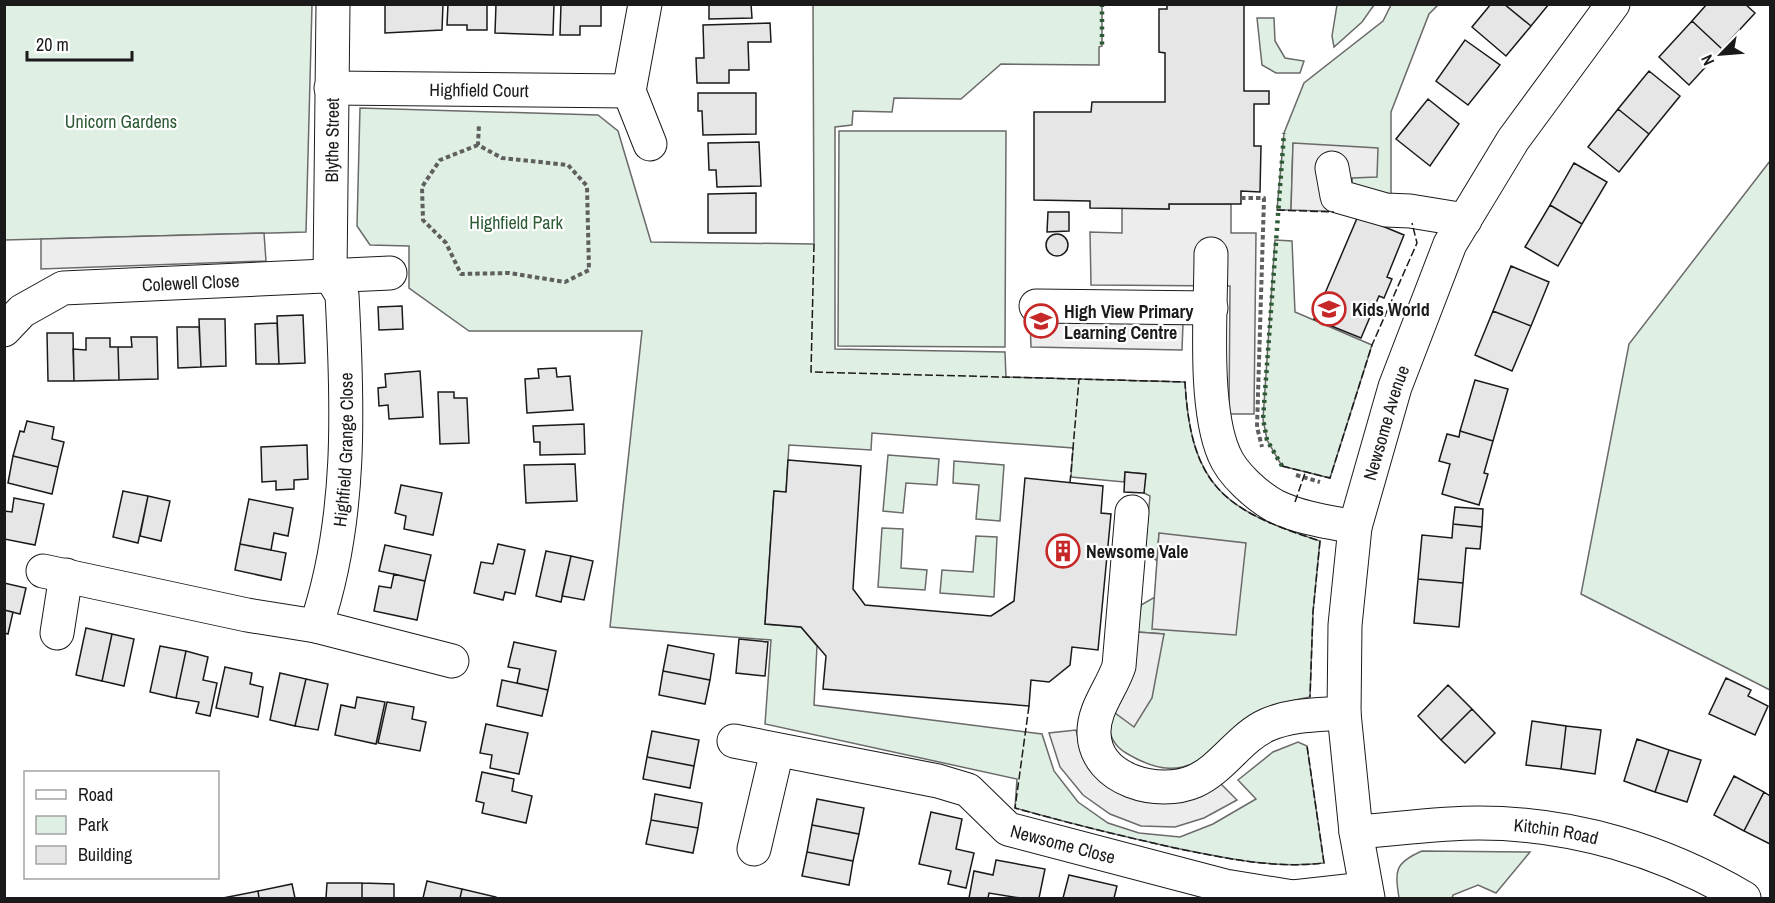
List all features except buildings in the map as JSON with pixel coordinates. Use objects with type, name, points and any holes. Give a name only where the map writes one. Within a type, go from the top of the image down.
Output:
[{"type":"street","name":"Blythe Street","points":[[330,275],[333,4]]},
{"type":"street","points":[[645,4],[629,92],[650,144]]},
{"type":"street","name":"Newsome Avenue","points":[[1366,894],[1356,832],[1344,713],[1345,625],[1355,527],[1395,387],[1450,244],[1513,140],[1613,4]]},
{"type":"street","name":"Highfield Court","points":[[331,88],[629,92]]},
{"type":"street","points":[[1332,168],[1337,196],[1386,210],[1410,211],[1465,220]]},
{"type":"street","points":[[1211,254],[1213,417],[1224,456],[1247,484],[1274,505],[1320,520],[1355,527]]},
{"type":"street","name":"Colewell Close","points":[[4,330],[22,311],[63,288],[390,273]]},
{"type":"street","name":"Highfield Grange Close","points":[[316,626],[325,600],[346,475],[342,295],[330,275]]},
{"type":"street","points":[[1036,306],[1211,308]]},
{"type":"street","points":[[1131,512],[1119,666],[1112,688],[1097,710],[1094,736],[1103,759],[1124,778],[1146,786],[1173,788],[1196,781],[1265,725],[1297,716],[1344,713]]},
{"type":"street","points":[[57,633],[55,573],[247,615],[316,626],[452,661]]},
{"type":"street","name":"Newsome Close","points":[[734,741],[938,781],[968,790],[1008,830],[1225,886],[1293,897],[1366,894]]},
{"type":"street","points":[[754,849],[777,751]]},
{"type":"street","name":"Kitchin Road","points":[[1356,832],[1479,823],[1576,832],[1644,850],[1713,880],[1744,898]]},
{"type":"path","points":[[477,144],[479,90]]},
{"type":"path","points":[[477,144],[502,158],[568,165],[587,186],[589,270],[565,282],[509,273],[461,274],[446,243],[423,220],[422,187],[440,160],[477,144]]},
{"type":"path","points":[[1241,198],[1264,198],[1257,427],[1264,454]]},
{"type":"path","points":[[1287,472],[1364,496]]},
{"type":"green space","name":"Unicorn Gardens","points":[[4,5],[312,5],[306,232],[5,240]]},
{"type":"green space","name":"Highfield Park","points":[[813,5],[1102,5],[1102,46],[1099,47],[1099,65],[1001,64],[961,99],[894,98],[892,112],[853,111],[852,125],[835,127],[835,349],[1005,352],[1006,377],[1185,382],[1195,447],[1205,470],[1219,489],[1237,505],[1259,518],[1320,541],[1313,612],[1310,697],[1276,706],[1244,720],[1211,752],[1190,765],[1179,768],[1158,767],[1120,749],[1111,734],[1109,722],[1111,710],[1134,726],[1164,634],[1137,632],[1141,605],[1155,597],[1159,533],[1157,561],[1145,549],[1150,496],[1144,493],[1145,474],[1125,472],[1124,482],[1071,477],[1073,448],[872,433],[871,450],[789,445],[786,492],[774,491],[765,624],[801,627],[817,646],[814,705],[1042,734],[1054,771],[1078,802],[1108,823],[1139,833],[1180,837],[1213,824],[1256,799],[1238,780],[1273,752],[1298,742],[1307,746],[1324,863],[1287,865],[1230,859],[1135,839],[1015,808],[1017,779],[765,724],[771,640],[610,627],[642,331],[469,331],[409,288],[409,246],[370,245],[357,226],[360,108],[598,115],[618,131],[651,242],[814,244]]},
{"type":"green space","points":[[1337,5],[1374,5],[1362,22],[1334,47],[1332,36]]},
{"type":"green space","points":[[1391,5],[1438,5],[1429,14],[1391,112],[1391,201],[1352,189],[1352,178],[1293,144],[1291,210],[1277,210],[1284,133],[1304,83],[1383,21]]},
{"type":"green space","points":[[1257,18],[1274,18],[1275,41],[1285,58],[1304,61],[1300,73],[1276,73],[1262,65]]},
{"type":"green space","points":[[839,131],[1006,131],[1005,347],[838,346]]},
{"type":"green space","points":[[1770,161],[1770,690],[1581,594],[1629,344]]},
{"type":"green space","points":[[1275,240],[1292,241],[1295,312],[1372,345],[1330,478],[1282,466],[1267,440],[1263,419]]},
{"type":"green space","points":[[888,455],[939,459],[937,485],[906,483],[903,513],[883,511]]},
{"type":"green space","points":[[954,461],[1004,465],[1000,521],[976,519],[979,485],[953,483]]},
{"type":"green space","points":[[882,528],[903,529],[901,568],[927,570],[925,590],[878,587]]},
{"type":"green space","points":[[976,536],[997,537],[994,597],[940,593],[942,570],[973,572]]},
{"type":"green space","points":[[1422,851],[1530,852],[1496,893],[1478,885],[1453,895],[1452,898],[1399,898],[1398,869],[1406,860]]},
{"type":"shaded area","points":[[1293,143],[1378,148],[1377,177],[1352,178],[1351,212],[1291,210]]},
{"type":"shaded area","points":[[1169,204],[1231,204],[1231,233],[1256,233],[1254,414],[1229,414],[1230,286],[1091,285],[1090,232],[1122,233],[1122,208],[1169,209]]},
{"type":"shaded area","points":[[264,233],[266,261],[41,269],[41,239]]},
{"type":"shaded area","points":[[1030,321],[1183,323],[1182,350],[1031,347]]},
{"type":"shaded area","points":[[1159,533],[1246,543],[1236,635],[1152,629]]},
{"type":"shaded area","points":[[1137,632],[1164,634],[1152,698],[1134,727],[1111,710]]},
{"type":"shaded area","points":[[1076,730],[1083,757],[1098,777],[1219,782],[1237,800],[1204,818],[1175,827],[1141,826],[1110,814],[1083,795],[1060,767],[1049,733]]},
{"type":"hedge","points":[[1102,4],[1102,46]]},
{"type":"hedge","points":[[1282,466],[1267,440],[1263,419],[1284,133]]},
{"type":"fence","points":[[1277,210],[1334,212]]},
{"type":"fence","points":[[1282,466],[1330,478],[1372,345],[1417,243],[1412,223]]},
{"type":"fence","points":[[814,244],[811,372],[1079,379]]},
{"type":"fence","points":[[1070,483],[1079,379],[1185,382],[1195,447],[1205,470],[1219,489],[1237,505],[1259,518],[1320,541],[1313,612],[1310,697]]},
{"type":"fence","points":[[1295,502],[1305,473]]},
{"type":"fence","points":[[1029,706],[1015,808],[1155,843],[1249,862],[1287,865],[1324,863],[1307,746]]},
{"type":"place","name":"Kids World","points":[[1329,309]]},
{"type":"place","name":"High View Primary Learning Centre","points":[[1041,321]]},
{"type":"place","name":"Newsome Vale","points":[[1063,551]]}]
